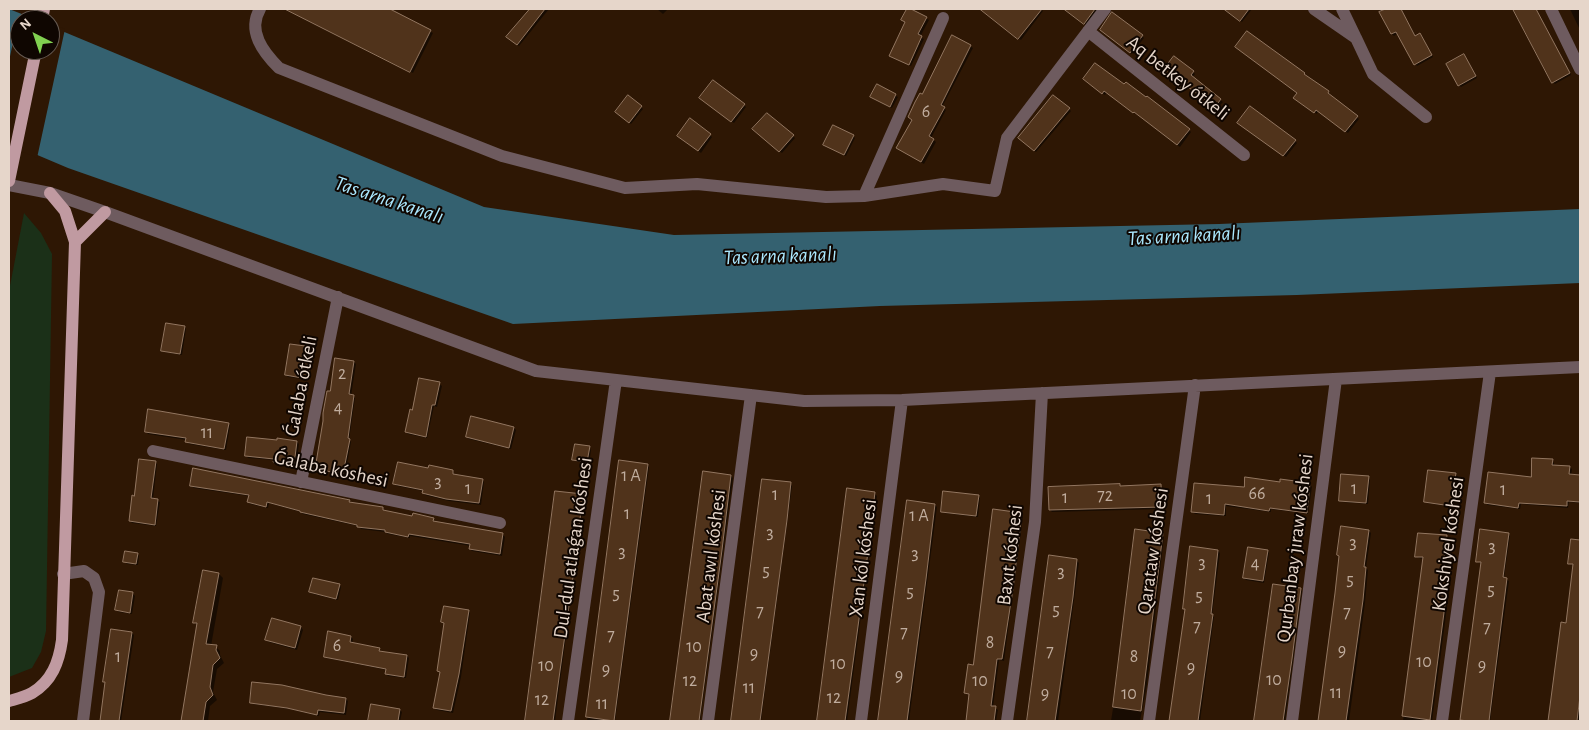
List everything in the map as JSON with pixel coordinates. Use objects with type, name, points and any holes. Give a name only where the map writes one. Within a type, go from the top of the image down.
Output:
[{"type":"main road","points":[[9,181],[34,60]]},
{"type":"main road","points":[[9,701],[31,694],[49,679],[59,660],[62,640],[75,242],[65,212],[50,193]]},
{"type":"main road","points":[[75,242],[105,212]]},
{"type":"street","points":[[260,9],[256,16],[257,40],[267,56],[279,68],[502,156],[625,188],[697,184],[826,197],[864,196],[943,184],[996,191],[1007,138],[1105,9]]},
{"type":"street","points":[[1314,9],[1356,38]]},
{"type":"street","points":[[1342,9],[1374,74],[1426,117]]},
{"type":"street","points":[[1551,9],[1580,69]]},
{"type":"street","points":[[864,196],[943,18]]},
{"type":"street","name":"Aq betkey ótkeli","points":[[1088,31],[1244,155]]},
{"type":"street","points":[[9,185],[50,193],[105,212],[536,371],[804,401],[902,400],[1580,367]]},
{"type":"street","name":"Ǵalaba ótkeli","points":[[301,482],[338,297]]},
{"type":"street","name":"Kokshiyel kóshesi","points":[[1442,721],[1490,372]]},
{"type":"street","name":"Qurbanbay jıraw kóshesi","points":[[1292,721],[1336,379]]},
{"type":"street","name":"Dul-dul atlaǵan kóshesi","points":[[568,721],[616,380]]},
{"type":"street","name":"Qarataw kóshesi","points":[[1149,721],[1195,385]]},
{"type":"street","name":"Baxıt kóshesi","points":[[1007,721],[1035,522],[1042,393]]},
{"type":"street","name":"Abat awıl kóshesi","points":[[708,721],[751,395]]},
{"type":"street","name":"Xan kól kóshesi","points":[[861,721],[902,400]]},
{"type":"street","name":"Ǵalaba kóshesi","points":[[153,451],[500,523]]},
{"type":"street","points":[[63,574],[84,571],[94,578],[100,592],[83,721]]},
{"type":"green space","points":[[24,213],[41,233],[52,254],[46,631],[41,652],[32,668],[9,677],[9,291]]},
{"type":"water","name":"Tas arna kanalı","points":[[9,9],[12,10],[10,10],[10,60],[60,60],[60,30],[484,207],[674,235],[1219,224],[1580,209],[1580,283],[1297,295],[880,306],[513,324],[68,168],[9,143]]},
{"type":"pier","points":[[60,27],[65,29],[60,52]]},
{"type":"pier","points":[[10,56],[10,60],[58,60],[37,158],[9,146]]},
{"type":"building","points":[[285,9],[390,9],[431,30],[410,72]]},
{"type":"building","points":[[530,9],[545,9],[517,45],[506,37]]},
{"type":"building","points":[[907,9],[927,17],[918,34],[922,36],[909,65],[889,56],[905,22],[901,20]]},
{"type":"building","points":[[980,9],[1042,9],[1018,39]]},
{"type":"building","points":[[1064,9],[1095,9],[1084,24]]},
{"type":"building","points":[[1224,9],[1249,9],[1240,21]]},
{"type":"building","points":[[1386,9],[1401,9],[1415,36],[1420,33],[1432,55],[1414,65],[1396,32],[1391,34],[1379,12]]},
{"type":"building","points":[[1513,9],[1536,9],[1570,73],[1552,83]]},
{"type":"building","points":[[1112,12],[1143,35],[1130,53],[1100,30]]},
{"type":"building","points":[[1247,31],[1329,91],[1328,93],[1358,116],[1345,132],[1316,110],[1314,113],[1293,98],[1297,93],[1235,47]]},
{"type":"building","points":[[952,35],[971,45],[941,105],[945,107],[929,136],[934,139],[921,162],[896,148],[912,120],[908,117],[915,102],[920,93],[922,94]]},
{"type":"building","points":[[1464,54],[1476,76],[1458,86],[1446,64]]},
{"type":"building","points":[[1174,56],[1194,71],[1191,75],[1221,99],[1215,107],[1184,84],[1181,88],[1161,73]]},
{"type":"building","points":[[1095,63],[1124,84],[1126,82],[1147,96],[1190,129],[1177,145],[1134,112],[1104,91],[1102,94],[1083,79]]},
{"type":"building","points":[[713,80],[745,104],[731,122],[699,98]]},
{"type":"building","points":[[877,84],[896,94],[890,107],[870,97]]},
{"type":"building","points":[[628,95],[642,106],[629,123],[615,112]]},
{"type":"building","points":[[1053,95],[1070,108],[1034,151],[1018,138]]},
{"type":"building","points":[[1250,106],[1296,140],[1283,156],[1237,123]]},
{"type":"building","points":[[767,113],[794,135],[779,152],[752,129]]},
{"type":"building","points":[[690,118],[711,134],[698,151],[677,136]]},
{"type":"building","points":[[833,125],[854,135],[844,155],[823,145]]},
{"type":"building","points":[[166,323],[185,326],[180,354],[161,351]]},
{"type":"building","points":[[290,344],[313,347],[308,379],[285,375]]},
{"type":"building","points":[[335,358],[354,361],[349,394],[354,395],[348,438],[350,439],[343,474],[315,469],[323,413],[327,391],[330,391]]},
{"type":"building","points":[[419,378],[440,382],[435,405],[432,405],[426,437],[405,432]]},
{"type":"building","points":[[148,409],[229,423],[224,449],[185,442],[186,438],[145,432]]},
{"type":"building","points":[[471,416],[514,427],[509,448],[466,437]]},
{"type":"building","points":[[247,437],[297,441],[294,465],[273,462],[274,459],[245,456]]},
{"type":"building","points":[[575,444],[590,446],[587,462],[572,460]]},
{"type":"building","points":[[1532,458],[1553,459],[1552,465],[1570,466],[1569,474],[1580,475],[1580,502],[1567,501],[1567,506],[1519,503],[1518,508],[1484,503],[1488,472],[1531,477]]},
{"type":"building","points":[[139,459],[156,461],[151,498],[158,499],[155,525],[129,521]]},
{"type":"building","points":[[619,460],[648,464],[614,721],[586,717]]},
{"type":"building","points":[[398,462],[428,468],[429,465],[453,470],[453,474],[483,479],[479,503],[446,499],[422,493],[423,490],[393,484]]},
{"type":"building","points":[[193,468],[350,500],[349,502],[383,507],[383,510],[412,516],[413,513],[434,518],[433,521],[503,533],[500,554],[469,549],[470,544],[409,534],[408,537],[385,532],[385,530],[357,527],[357,525],[300,512],[267,502],[266,507],[247,502],[249,495],[190,486]]},
{"type":"building","points":[[1428,470],[1456,473],[1451,506],[1424,502]]},
{"type":"building","points":[[703,471],[731,475],[722,550],[699,721],[670,721]]},
{"type":"building","points":[[1341,474],[1369,476],[1366,503],[1339,501]]},
{"type":"building","points":[[1245,477],[1280,482],[1280,479],[1310,483],[1307,513],[1270,508],[1269,511],[1225,504],[1224,515],[1191,512],[1194,483],[1244,487]]},
{"type":"building","points":[[762,479],[791,482],[787,520],[760,721],[731,721]]},
{"type":"building","points":[[1120,484],[1120,486],[1161,484],[1162,507],[1049,510],[1048,487]]},
{"type":"building","points":[[847,488],[875,492],[866,568],[845,721],[817,721]]},
{"type":"building","points":[[555,491],[583,494],[574,570],[553,721],[525,721]]},
{"type":"building","points":[[943,491],[979,495],[976,516],[941,512]]},
{"type":"building","points":[[907,500],[935,504],[926,579],[907,721],[878,721]]},
{"type":"building","points":[[993,509],[1022,513],[1013,589],[1002,659],[997,659],[991,706],[996,706],[994,721],[966,721],[969,694],[964,693],[968,664],[973,665]]},
{"type":"building","points":[[1341,526],[1369,530],[1364,567],[1366,567],[1363,600],[1346,721],[1318,721],[1335,593]]},
{"type":"building","points":[[1135,529],[1163,533],[1141,711],[1113,707]]},
{"type":"building","points":[[1480,529],[1509,533],[1503,577],[1507,578],[1489,721],[1468,721],[1460,720],[1481,562],[1476,562]]},
{"type":"building","points":[[1418,533],[1447,535],[1443,573],[1449,574],[1430,720],[1402,716],[1423,557],[1415,557]]},
{"type":"building","points":[[1571,539],[1580,540],[1580,696],[1577,721],[1548,721],[1561,622],[1566,623],[1573,564],[1568,564]]},
{"type":"building","points":[[1190,546],[1218,550],[1211,614],[1213,614],[1198,721],[1169,721],[1185,609],[1183,609]]},
{"type":"building","points":[[1248,547],[1268,550],[1263,581],[1243,578]]},
{"type":"building","points":[[125,551],[138,553],[136,564],[123,562]]},
{"type":"building","points":[[1049,555],[1077,559],[1073,597],[1055,721],[1027,721]]},
{"type":"building","points":[[203,570],[219,573],[206,644],[217,645],[216,650],[220,658],[213,665],[210,687],[213,695],[206,702],[203,721],[181,721],[197,623],[193,623]]},
{"type":"building","points":[[313,578],[340,584],[336,599],[309,592]]},
{"type":"building","points":[[1273,584],[1301,588],[1292,659],[1283,721],[1254,721]]},
{"type":"building","points":[[119,590],[133,592],[130,613],[115,610]]},
{"type":"building","points":[[444,606],[469,610],[451,711],[433,708],[440,672],[437,671],[444,623],[441,622]]},
{"type":"building","points":[[272,618],[301,626],[295,648],[265,640]]},
{"type":"building","points":[[111,629],[132,632],[119,721],[100,721],[105,682],[103,682]]},
{"type":"building","points":[[328,631],[351,636],[350,642],[380,648],[379,651],[407,655],[404,677],[385,674],[386,669],[324,657]]},
{"type":"building","points":[[252,682],[282,685],[346,698],[344,713],[318,710],[317,715],[287,708],[250,703]]},
{"type":"building","points":[[371,704],[400,709],[398,721],[368,721]]}]
